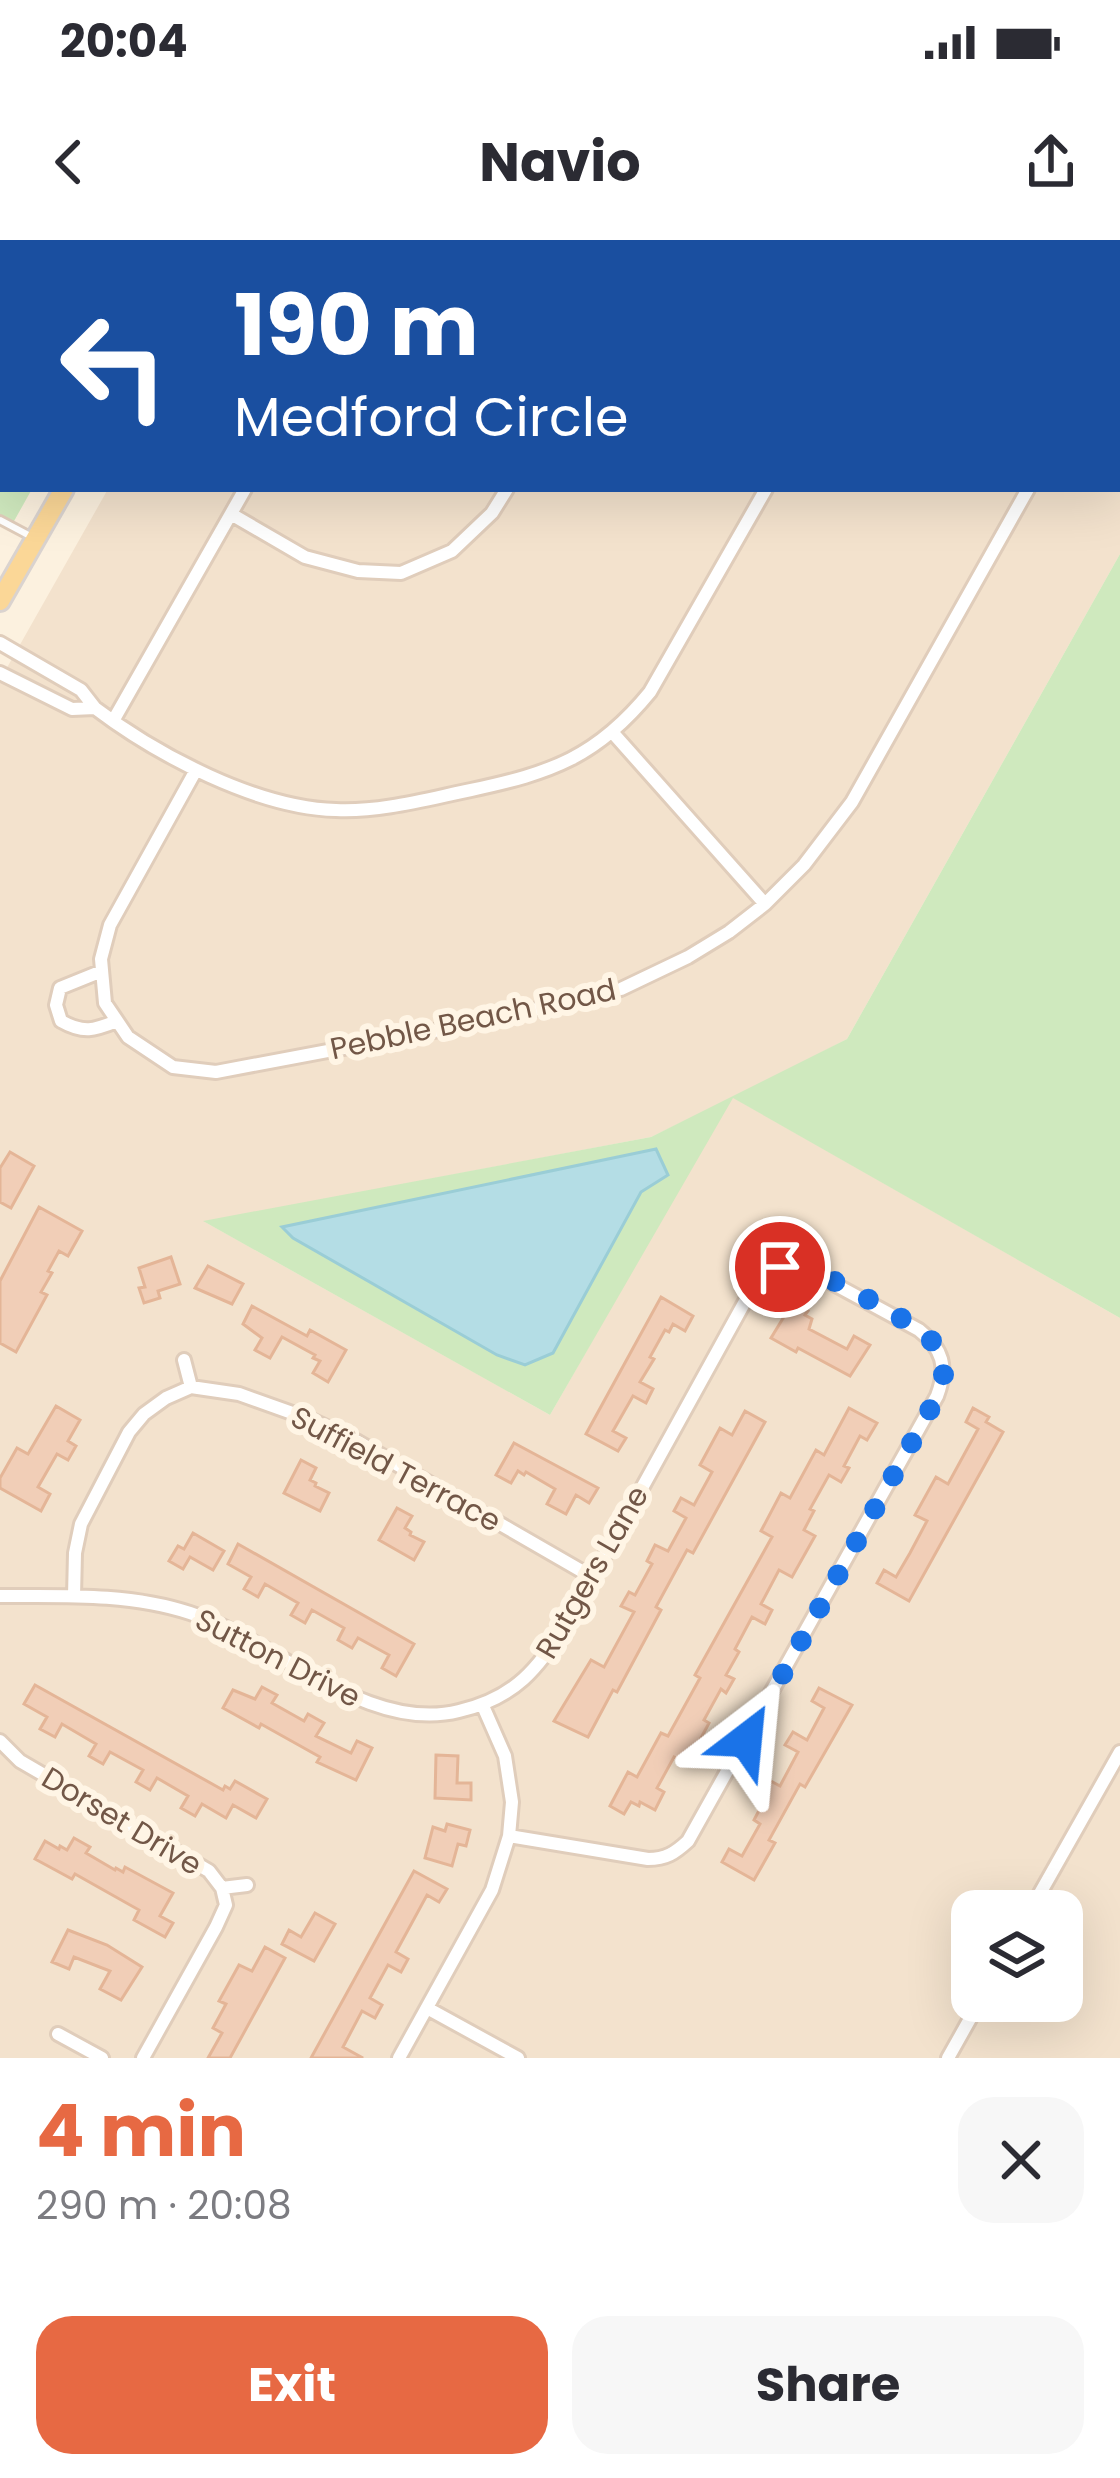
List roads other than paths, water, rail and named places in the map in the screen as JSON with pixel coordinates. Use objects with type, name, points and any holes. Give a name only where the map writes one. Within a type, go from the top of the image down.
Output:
[{"type":"main road","points":[[0,602],[62,492]]},
{"type":"street","points":[[113,722],[243,492]]},
{"type":"street","points":[[231,514],[305,556],[358,571],[401,573],[452,550],[493,513],[504,492]]},
{"type":"street","points":[[0,644],[81,690],[113,722],[196,770],[267,798],[334,811],[391,807],[520,780],[570,761],[613,734],[650,692],[764,492]]},
{"type":"street","name":"Pebble Beach Road","points":[[117,1021],[128,1037],[173,1067],[217,1072],[488,1021],[621,989],[688,957],[765,904],[804,865],[852,802],[1026,492]]},
{"type":"street","points":[[0,673],[71,709],[95,708]]},
{"type":"street","points":[[613,734],[765,904]]},
{"type":"street","points":[[102,971],[60,988],[56,1005],[62,1021],[77,1030],[117,1021],[105,1003],[101,958],[110,925],[196,770]]},
{"type":"street","name":"Rutgers Lane","points":[[483,1706],[517,1688],[544,1659],[763,1277],[780,1267],[799,1265],[934,1342],[943,1358],[944,1379],[937,1396],[688,1841],[674,1854],[648,1859],[509,1837]]},
{"type":"street","points":[[74,1597],[81,1524],[144,1414],[191,1387],[184,1360]]},
{"type":"street","name":"Suffield Terrace","points":[[191,1387],[239,1394],[358,1442],[592,1577]]},
{"type":"street","name":"Sutton Drive","points":[[0,1596],[119,1598],[186,1611],[241,1634],[362,1701],[394,1712],[441,1716],[483,1706]]},
{"type":"street","points":[[399,2058],[492,1890],[509,1837],[512,1802],[505,1756],[483,1706]]},
{"type":"street","name":"Dorset Drive","points":[[0,1741],[20,1761],[209,1871],[222,1888],[248,1885]]},
{"type":"street","points":[[1042,1890],[1120,1752]]},
{"type":"street","points":[[143,2058],[216,1927],[226,1905],[222,1888]]},
{"type":"street","points":[[427,2008],[518,2058]]},
{"type":"street","points":[[947,2058],[968,2022]]},
{"type":"street","points":[[58,2034],[102,2058]]},
{"type":"lane","points":[[0,520],[35,538]]},
{"type":"water","points":[[656,1149],[668,1175],[641,1192],[553,1353],[525,1365],[497,1355],[293,1238],[282,1227]]}]
